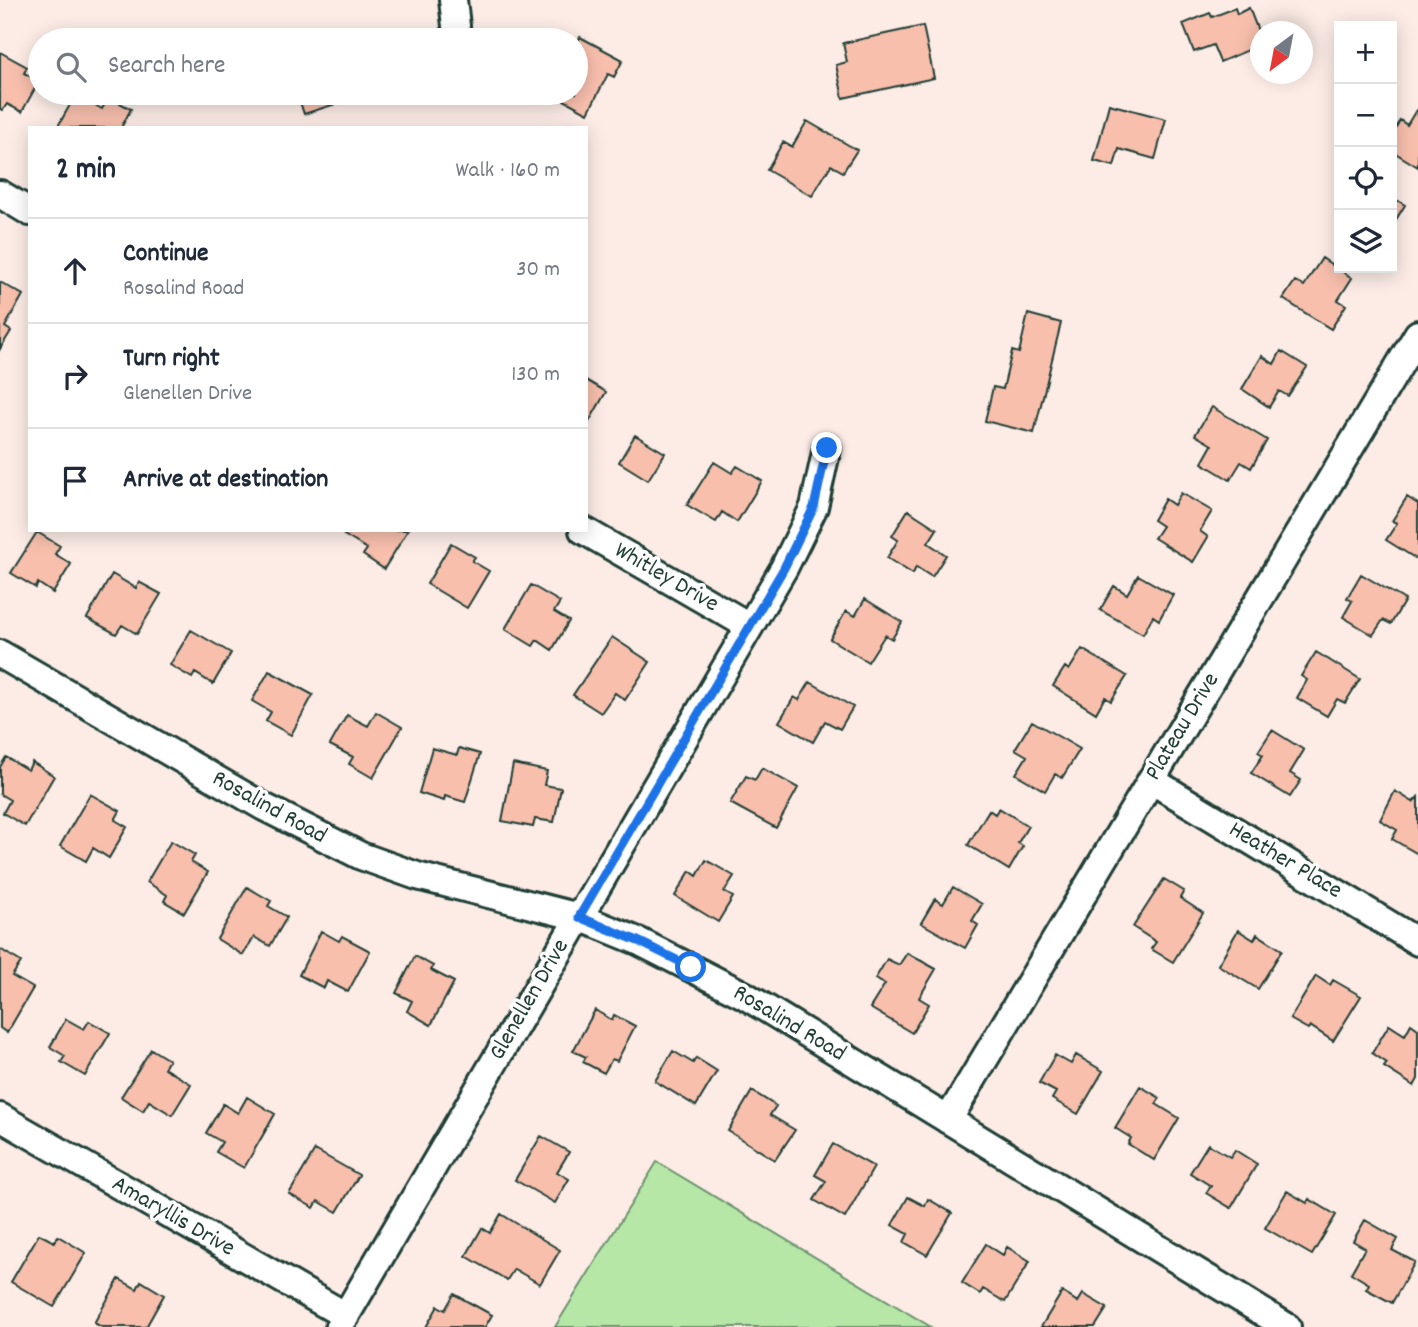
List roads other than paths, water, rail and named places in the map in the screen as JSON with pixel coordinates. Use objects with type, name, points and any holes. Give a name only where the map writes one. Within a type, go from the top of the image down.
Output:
[{"type":"street","points":[[0,194],[28,211]]},
{"type":"street","name":"Plateau Drive","points":[[948,1120],[1418,334]]},
{"type":"street","name":"Glenellen Drive","points":[[342,1322],[784,568],[814,507],[827,448]]},
{"type":"street","name":"Whitley Drive","points":[[586,532],[749,626]]},
{"type":"street","name":"Rosalind Road","points":[[0,654],[264,807],[361,856],[453,886],[579,917],[638,941],[744,995],[1287,1327]]},
{"type":"street","name":"Heather Place","points":[[1151,780],[1418,942]]},
{"type":"street","name":"Amaryllis Drive","points":[[0,1117],[342,1322]]}]
